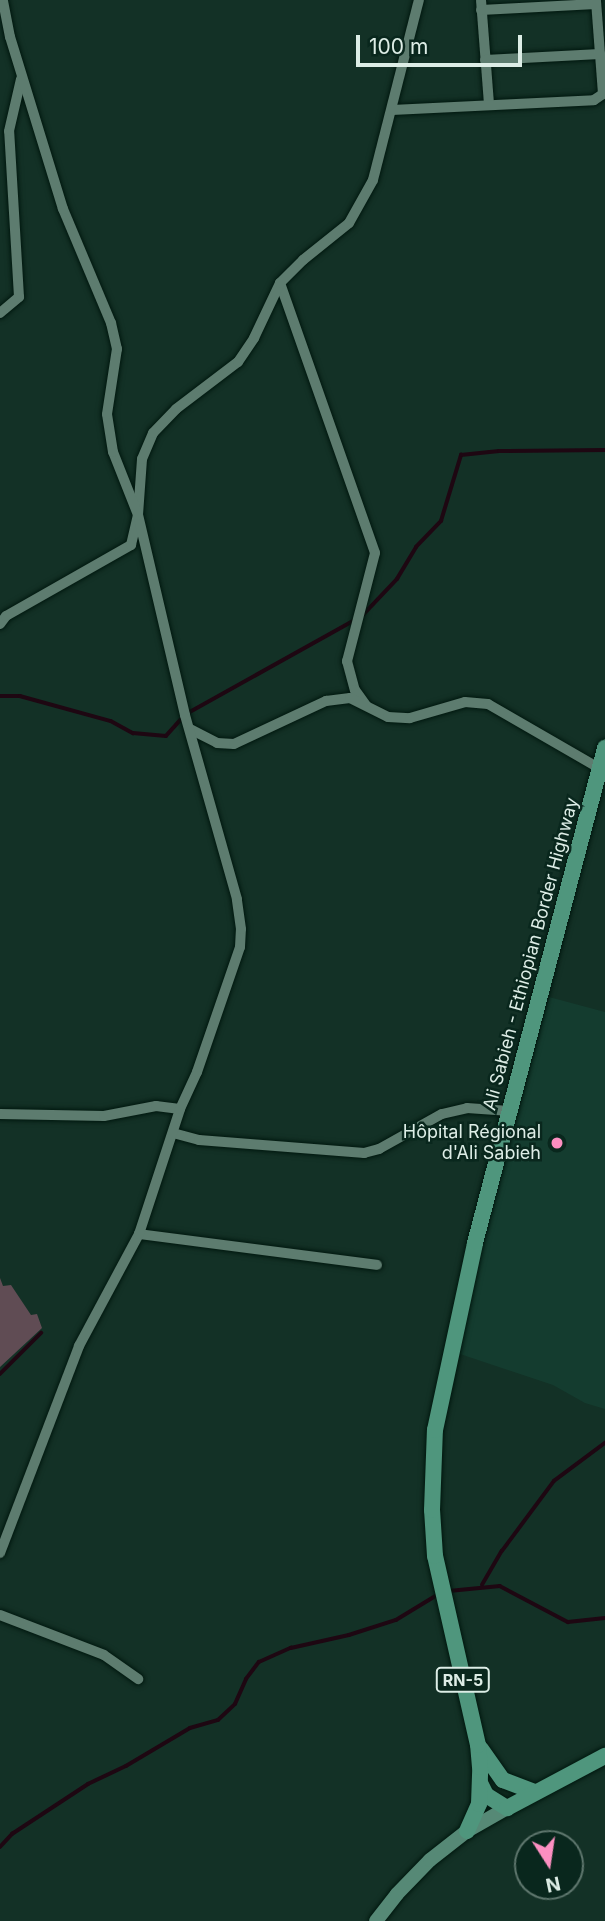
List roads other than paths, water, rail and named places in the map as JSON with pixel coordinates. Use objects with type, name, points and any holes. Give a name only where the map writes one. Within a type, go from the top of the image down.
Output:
[{"type":"main road","name":"Ali Sabieh - Ethiopian Border Highway","points":[[478,1745],[440,1578],[432,1510],[435,1430],[475,1243],[602,771],[605,748]]},
{"type":"main road","name":"RN-5","points":[[478,1745],[480,1783]]},
{"type":"main road","name":"RN-5","points":[[478,1745],[503,1780],[534,1792]]},
{"type":"main road","points":[[376,1921],[413,1877],[467,1831],[534,1792],[605,1756]]},
{"type":"main road","points":[[480,1783],[486,1795],[507,1808]]},
{"type":"main road","points":[[467,1831],[480,1804],[480,1783]]},
{"type":"street","points":[[0,1553],[79,1346],[139,1234],[180,1109],[197,1072],[240,947],[242,929],[237,899],[190,729],[138,515],[113,452],[107,414],[116,370],[117,349],[111,323],[71,230],[22,76],[3,0]]},
{"type":"street","points":[[0,624],[6,615],[131,545],[138,515],[139,475],[153,433],[176,409],[238,362],[254,338],[280,283],[303,260],[349,223],[373,180],[419,0]]},
{"type":"street","points":[[392,110],[593,100],[603,94],[596,2],[481,5],[489,105]]},
{"type":"street","points":[[485,60],[600,54]]},
{"type":"street","points":[[0,313],[19,297],[9,131],[22,76]]},
{"type":"street","points":[[280,283],[375,553],[347,661],[355,690],[368,707]]},
{"type":"street","points":[[190,729],[217,743],[234,744],[326,701],[350,698],[388,717],[410,718],[466,702],[488,704],[602,771]]},
{"type":"street","points":[[0,1114],[104,1116],[156,1106],[180,1109]]},
{"type":"street","points":[[173,1133],[199,1140],[364,1153],[379,1149],[442,1114],[467,1108],[509,1111]]},
{"type":"street","points":[[139,1234],[377,1265]]},
{"type":"street","points":[[0,1615],[104,1655],[138,1679]]},
{"type":"waterway","points":[[362,616],[397,579],[416,547],[441,521],[461,455],[499,451],[605,450]]},
{"type":"waterway","points":[[188,713],[355,620]]},
{"type":"waterway","points":[[0,696],[20,696],[111,721],[133,733],[166,736],[182,718]]},
{"type":"waterway","points":[[0,1374],[41,1333]]},
{"type":"waterway","points":[[482,1585],[502,1551],[554,1481],[605,1443]]},
{"type":"waterway","points":[[449,1591],[500,1586],[568,1622],[605,1618]]},
{"type":"waterway","points":[[0,1847],[12,1834],[88,1784],[126,1766],[190,1728],[218,1720],[235,1704],[246,1679],[259,1662],[291,1648],[349,1635],[396,1620],[439,1594]]},
{"type":"place","name":"Hôpital Régional d'Ali Sabieh","points":[[557,1143]]}]
